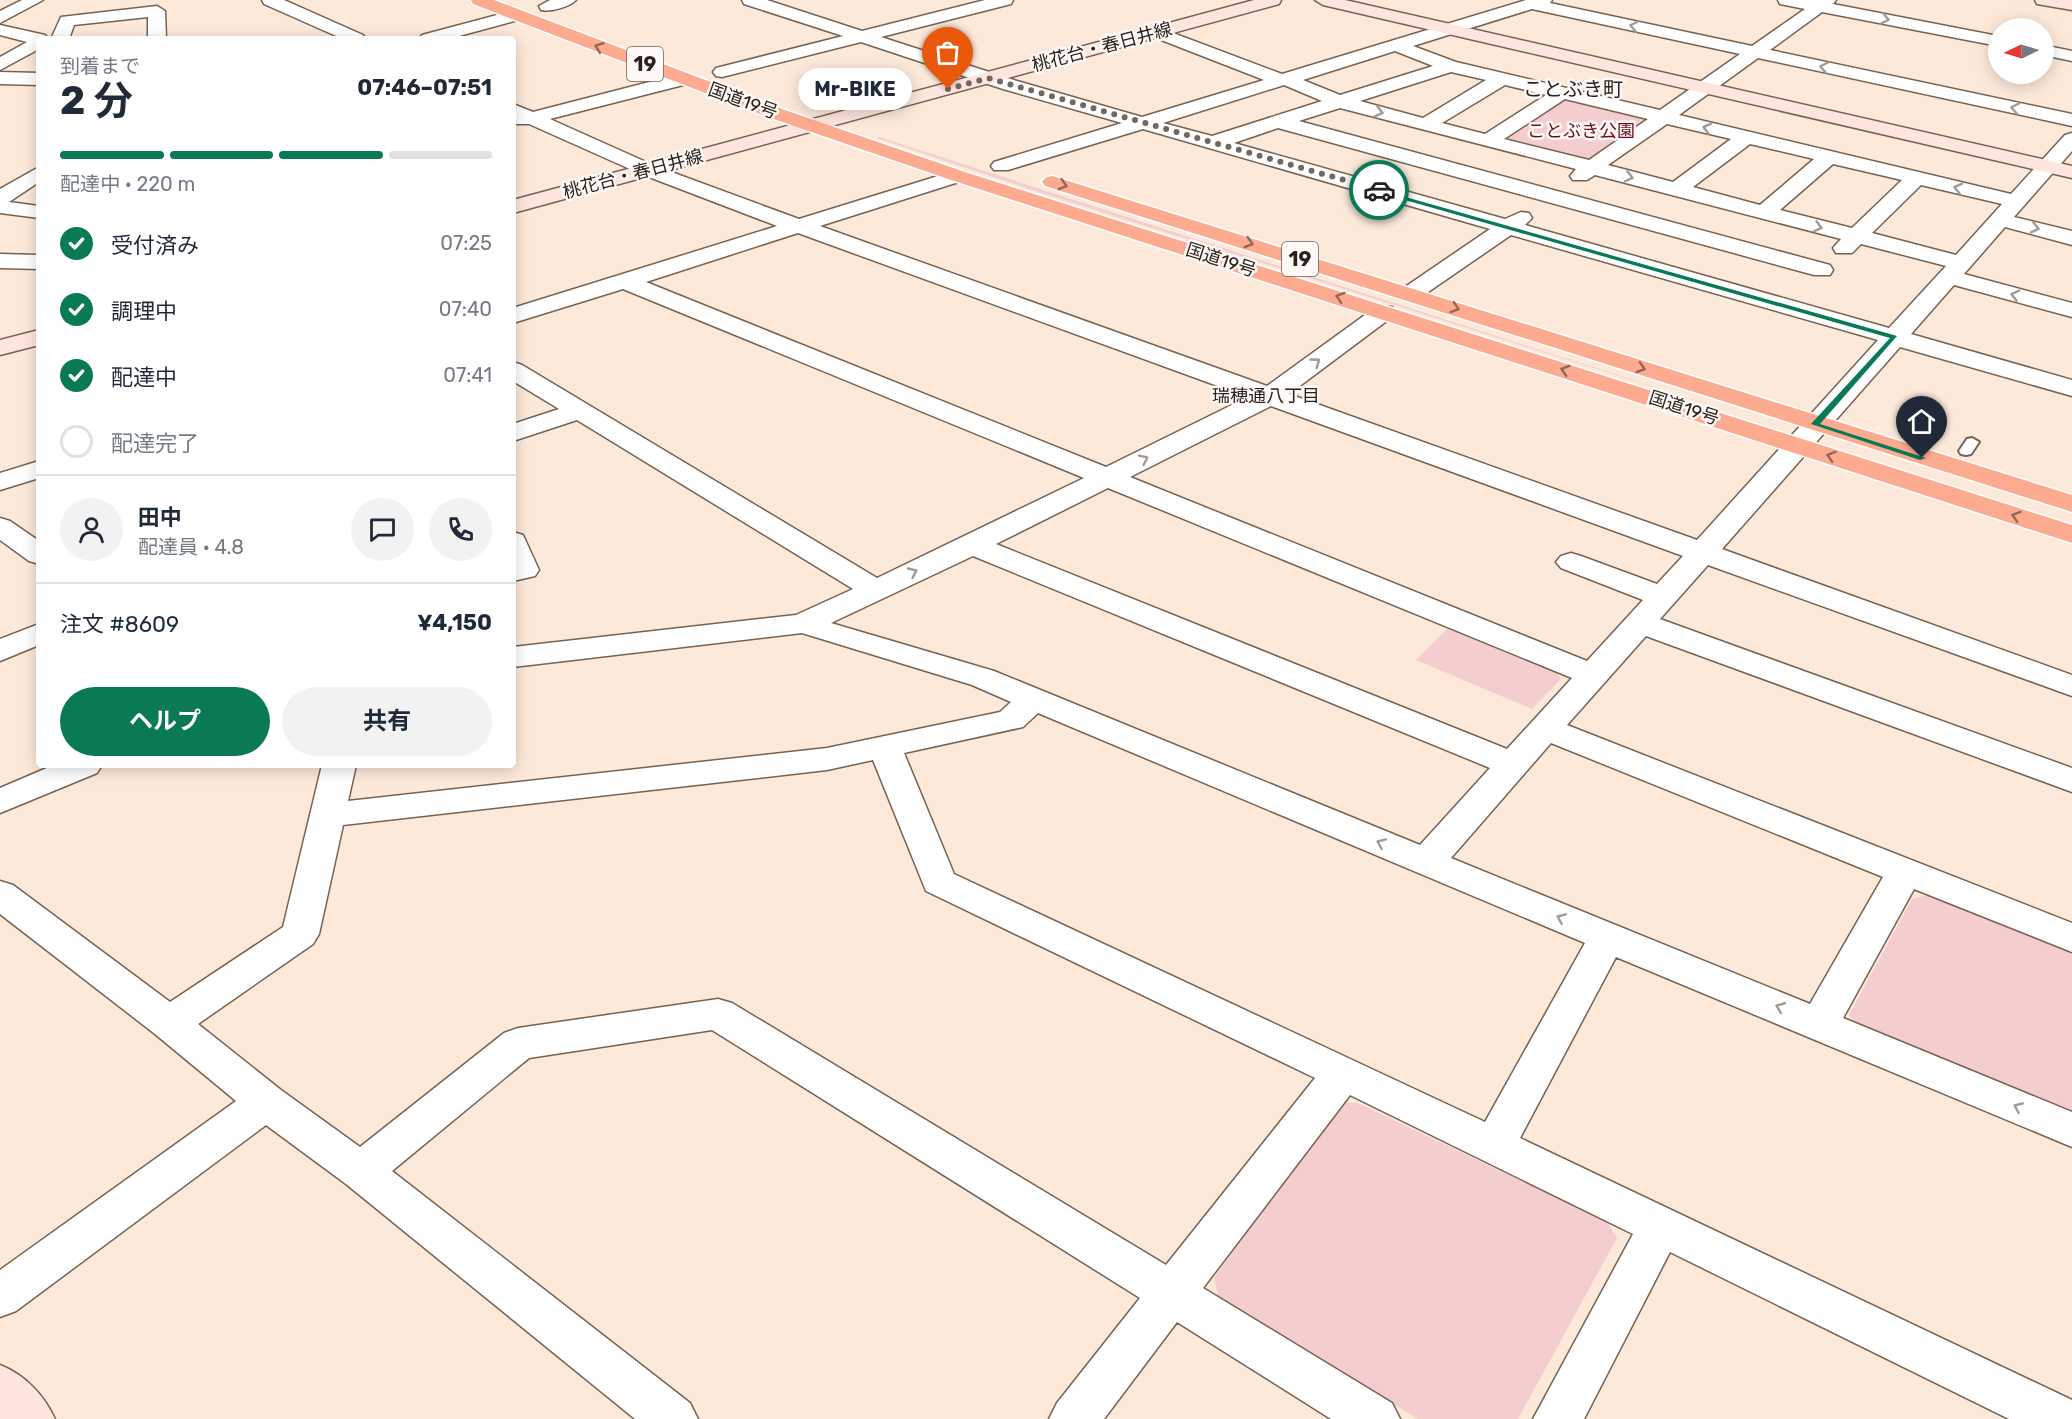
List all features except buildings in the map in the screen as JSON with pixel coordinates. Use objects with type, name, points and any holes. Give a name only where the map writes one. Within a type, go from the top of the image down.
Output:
[{"type":"highway","name":"国道19号","points":[[479,0],[541,5],[847,117],[899,133]]},
{"type":"highway","name":"国道19号","points":[[541,5],[684,79],[811,126],[958,176],[1384,312],[1806,435],[2072,504]]},
{"type":"highway","name":"国道19号","points":[[978,159],[1410,294],[1806,435],[2072,534]]},
{"type":"street","points":[[0,18],[35,0]]},
{"type":"street","points":[[270,0],[350,36]]},
{"type":"street","points":[[750,0],[988,78],[1509,227],[1803,288]]},
{"type":"street","points":[[936,0],[966,10]]},
{"type":"street","points":[[722,72],[1005,0]]},
{"type":"street","name":"桃花台・春日井線","points":[[516,206],[1274,0]]},
{"type":"street","points":[[1323,0],[2060,169]]},
{"type":"street","points":[[1786,0],[1824,3],[1988,39]]},
{"type":"street","points":[[2043,0],[2072,5]]},
{"type":"street","points":[[1001,166],[1538,2],[1755,52],[2072,120]]},
{"type":"street","points":[[1410,294],[1509,227],[1824,3]]},
{"type":"street","points":[[438,36],[541,5]]},
{"type":"street","points":[[61,36],[68,21],[157,11],[157,36]]},
{"type":"street","points":[[0,30],[36,40]]},
{"type":"street","points":[[1157,32],[1340,102],[1856,237],[2072,310]]},
{"type":"street","points":[[0,65],[36,43]]},
{"type":"street","points":[[1394,45],[1450,66],[1916,178],[2006,210],[2072,238]]},
{"type":"street","points":[[2054,52],[2072,56]]},
{"type":"street","points":[[1212,143],[1450,66]]},
{"type":"street","points":[[0,78],[36,80]]},
{"type":"street","points":[[1426,124],[1503,78]]},
{"type":"street","points":[[519,117],[684,79]]},
{"type":"street","points":[[1488,140],[1562,93]]},
{"type":"street","points":[[519,117],[648,170],[798,226],[2072,686]]},
{"type":"street","points":[[1279,122],[1551,197],[1803,288],[1894,337],[2072,388]]},
{"type":"street","points":[[1676,190],[1746,138]]},
{"type":"street","points":[[1426,862],[2006,210],[2060,169],[2072,139]]},
{"type":"street","points":[[1764,212],[1829,157]]},
{"type":"street","points":[[0,175],[36,174]]},
{"type":"street","points":[[0,198],[36,175]]},
{"type":"street","points":[[516,315],[621,280],[958,176]]},
{"type":"street","points":[[1803,288],[1916,178]]},
{"type":"street","points":[[0,207],[36,212]]},
{"type":"street","points":[[0,261],[36,262]]},
{"type":"street","points":[[621,280],[1593,675]]},
{"type":"street","points":[[516,657],[802,624],[972,545],[1269,397],[1384,312]]},
{"type":"street","points":[[0,348],[36,338]]},
{"type":"street","points":[[516,372],[875,590]]},
{"type":"street","points":[[516,432],[578,411]]},
{"type":"street","points":[[0,482],[36,470]]},
{"type":"street","points":[[0,527],[36,553]]},
{"type":"street","points":[[972,545],[1512,764]]},
{"type":"street","points":[[516,549],[524,570],[516,571]]},
{"type":"street","points":[[1571,562],[1663,597]]},
{"type":"street","points":[[1641,622],[2072,780]]},
{"type":"street","points":[[802,624],[983,678],[1607,938],[1820,1023],[2072,1130]]},
{"type":"street","points":[[0,651],[36,634]]},
{"type":"street","points":[[328,815],[828,759],[884,745],[1011,720],[1034,699]]},
{"type":"street","points":[[1545,729],[1906,870],[2072,938]]},
{"type":"street","points":[[884,745],[939,882],[1343,1073],[2060,1419]]},
{"type":"street","points":[[0,801],[78,768]]},
{"type":"street","points":[[169,1023],[300,934],[338,768]]},
{"type":"street","points":[[1820,1023],[1906,870]]},
{"type":"street","points":[[0,894],[169,1023],[266,1102],[361,1171],[673,1419]]},
{"type":"street","points":[[1494,1146],[1607,938]]},
{"type":"street","points":[[361,1171],[518,1044],[718,1014],[1375,1419]]},
{"type":"street","points":[[1074,1419],[1343,1073]]},
{"type":"street","points":[[0,1296],[266,1102]]},
{"type":"street","points":[[1558,1419],[1661,1226]]},
{"type":"street","points":[[0,1388],[30,1419]]},
{"type":"green space","name":"ことぶき公園","points":[[1562,100],[1571,100],[1646,120],[1590,160],[1580,160],[1506,141],[1504,138]]},
{"type":"green space","points":[[877,138],[1751,418],[1029,189]]},
{"type":"green space","points":[[1448,628],[1555,671],[1561,679],[1532,709],[1416,660]]},
{"type":"green space","points":[[1927,895],[2072,953],[2072,1116],[1859,1029],[1849,1015],[1912,899]]},
{"type":"green space","points":[[1338,1103],[1358,1103],[1607,1222],[1617,1238],[1518,1419],[1418,1419],[1218,1296],[1214,1278]]},
{"type":"way so far","points":[[948,89],[988,78],[1379,190]]},
{"type":"place","name":"Mr-BIKE","points":[[948,89]]},
{"type":"district","name":"ことぶき町","points":[[1573,89]]},
{"type":"district","name":"瑞穂通八丁目","points":[[1266,396]]},
{"type":"route","points":[[1379,190],[1894,337],[1815,424],[1922,458]]}]
